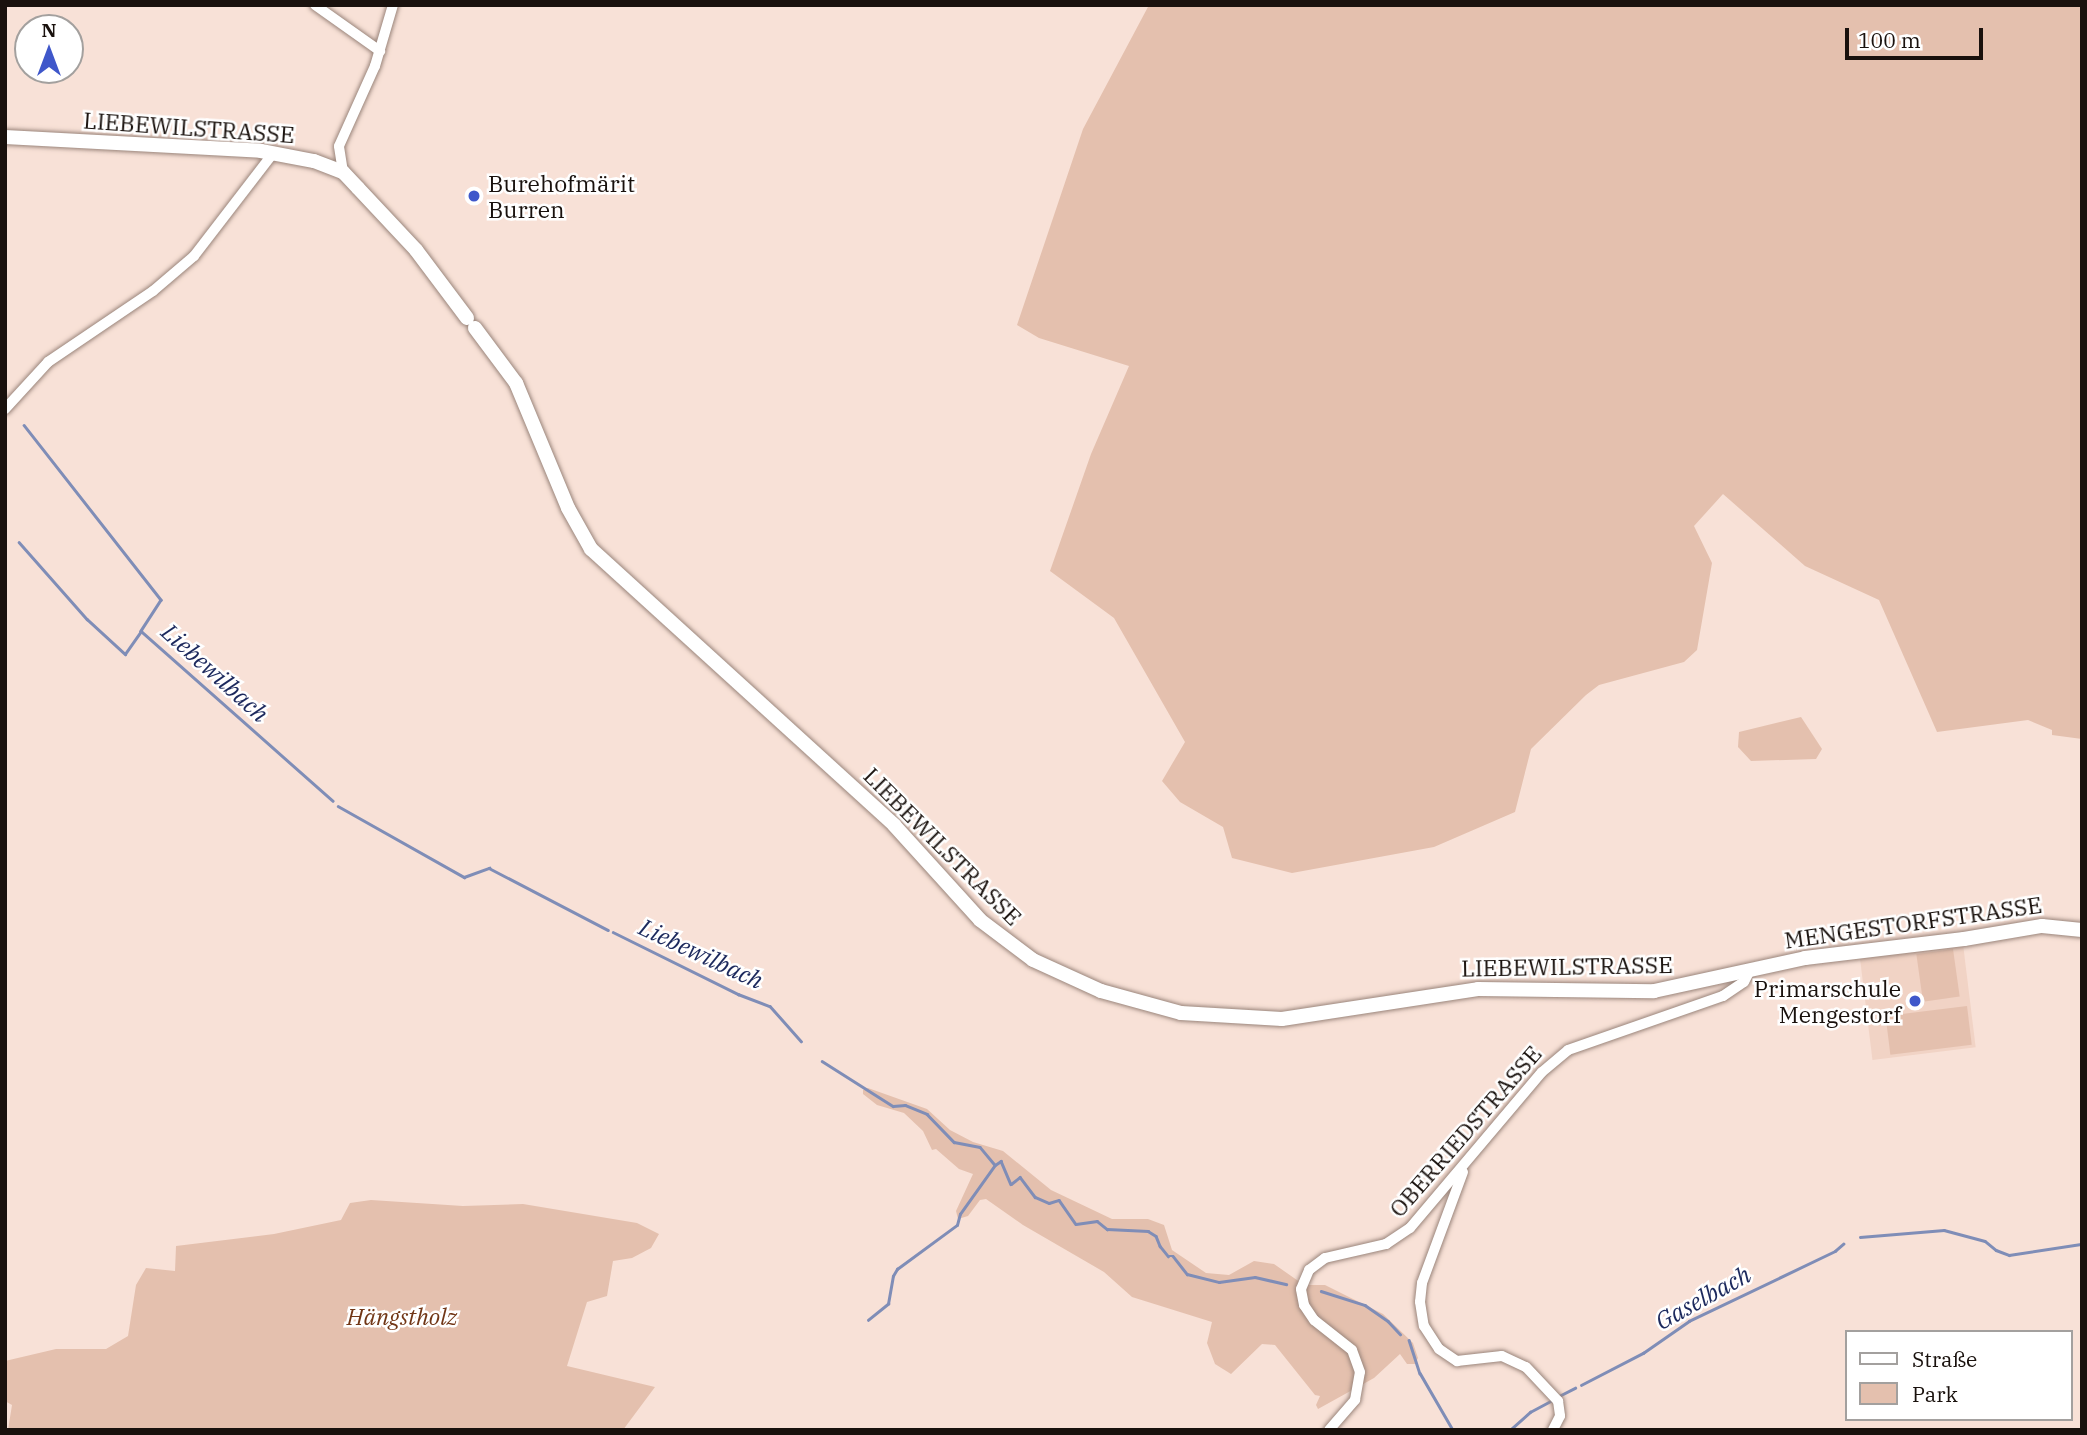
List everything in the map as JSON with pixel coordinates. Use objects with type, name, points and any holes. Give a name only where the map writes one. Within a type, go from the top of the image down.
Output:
[{"type":"street","points":[[315,5],[380,51]]},
{"type":"street","points":[[314,161],[333,153],[338,146],[380,51],[393,5]]},
{"type":"street","name":"LIEBEWILSTRASSE","points":[[5,137],[274,152],[314,161],[342,172],[416,250],[516,383],[568,508],[592,549],[894,825],[980,920],[1010,944],[1056,972],[1101,991],[1154,1008],[1206,1016],[1262,1019],[1304,1017],[1478,989],[1654,991],[1750,970]]},
{"type":"street","points":[[338,146],[342,172]]},
{"type":"street","points":[[5,409],[48,362],[153,291],[194,256],[274,152]]},
{"type":"street","name":"MENGESTORFSTRASSE","points":[[1750,970],[1805,958],[1964,939],[2042,926],[2082,930]]},
{"type":"street","name":"OBERRIEDSTRASSE","points":[[1329,1430],[1355,1399],[1360,1372],[1352,1350],[1314,1320],[1304,1305],[1301,1289],[1305,1276],[1325,1258],[1376,1248],[1401,1235],[1561,1054],[1590,1040],[1723,996],[1740,986],[1750,970]]},
{"type":"street","points":[[1464,1166],[1422,1283],[1420,1301],[1424,1326],[1439,1349],[1457,1361],[1502,1356],[1526,1367],[1558,1401],[1560,1416],[1553,1430]]},
{"type":"shaded area","name":"Primarschule Mengestorf","points":[[1963,944],[1976,1047],[1872,1060],[1860,957]]},
{"type":"green space","points":[[1149,5],[2082,5],[2082,739],[2052,735],[2052,730],[2028,720],[1937,732],[1879,600],[1805,566],[1723,494],[1694,526],[1712,563],[1697,650],[1684,662],[1599,685],[1586,695],[1531,749],[1515,812],[1434,847],[1292,873],[1232,858],[1223,827],[1180,802],[1162,781],[1185,742],[1114,618],[1050,571],[1091,454],[1129,366],[1039,338],[1017,325],[1083,129]]},
{"type":"green space","points":[[1801,717],[1822,749],[1816,759],[1751,761],[1738,747],[1739,732]]},
{"type":"green space","points":[[1953,949],[1960,997],[1923,1002],[1916,954]]},
{"type":"green space","points":[[1967,1006],[1972,1045],[1890,1055],[1886,1016]]},
{"type":"green space","points":[[868,1088],[927,1109],[950,1130],[973,1142],[1003,1151],[1051,1190],[1112,1219],[1148,1219],[1164,1225],[1172,1250],[1206,1273],[1229,1275],[1254,1261],[1274,1264],[1304,1285],[1325,1285],[1383,1314],[1413,1343],[1418,1358],[1415,1364],[1407,1364],[1400,1354],[1374,1378],[1318,1409],[1316,1405],[1320,1396],[1315,1395],[1275,1345],[1262,1344],[1231,1374],[1215,1364],[1207,1343],[1212,1322],[1132,1297],[1104,1272],[1023,1225],[986,1199],[980,1200],[968,1216],[958,1219],[956,1211],[973,1174],[959,1169],[936,1149],[932,1150],[923,1131],[904,1113],[877,1105],[863,1094],[863,1090]]},
{"type":"green space","name":"Hängstholz","points":[[371,1200],[463,1206],[523,1204],[637,1223],[659,1234],[651,1248],[632,1258],[613,1261],[607,1296],[587,1302],[567,1366],[655,1387],[623,1430],[8,1430],[12,1405],[5,1401],[5,1361],[56,1349],[106,1349],[128,1336],[136,1285],[146,1268],[175,1271],[176,1246],[274,1234],[341,1220],[350,1203]]},
{"type":"waterway","name":"Liebewilbach","points":[[24,425],[161,600],[141,631],[333,801]]},
{"type":"waterway","points":[[19,542],[87,619],[125,654],[141,631]]},
{"type":"waterway","name":"Liebewilbach","points":[[338,806],[464,877],[489,868],[608,930]]},
{"type":"waterway","name":"Liebewilbach","points":[[613,932],[738,994],[770,1006],[801,1041]]},
{"type":"waterway","name":"Liebewilbach","points":[[822,1061],[893,1106],[905,1105],[927,1114],[954,1142],[980,1147],[995,1165],[1001,1161],[1011,1184],[1020,1177],[1035,1197],[1049,1203],[1059,1200],[1076,1224],[1097,1221],[1107,1229],[1148,1231],[1156,1236],[1168,1256],[1173,1256],[1187,1274],[1219,1282],[1255,1277],[1286,1284]]},
{"type":"waterway","points":[[868,1320],[888,1304],[893,1276],[897,1269],[957,1225],[960,1214],[995,1165]]},
{"type":"waterway","name":"Gaselbach","points":[[1860,1237],[1944,1230],[1985,1241],[1996,1250],[2009,1255],[2082,1244]]},
{"type":"waterway","name":"Gaselbach","points":[[1581,1385],[1643,1353],[1689,1321],[1835,1251],[1843,1244]]},
{"type":"waterway","name":"Liebewilbach","points":[[1321,1291],[1365,1305],[1388,1321],[1400,1334]]},
{"type":"waterway","name":"Liebewilbach","points":[[1409,1340],[1420,1373],[1453,1430]]},
{"type":"waterway","name":"Gaselbach","points":[[1559,1396],[1575,1388]]},
{"type":"waterway","name":"Gaselbach","points":[[1510,1430],[1530,1412],[1553,1400]]},
{"type":"place","name":"Burehofmärit Burren","points":[[474,196]]},
{"type":"place","name":"Primarschule Mengestorf","points":[[1915,1001]]}]
